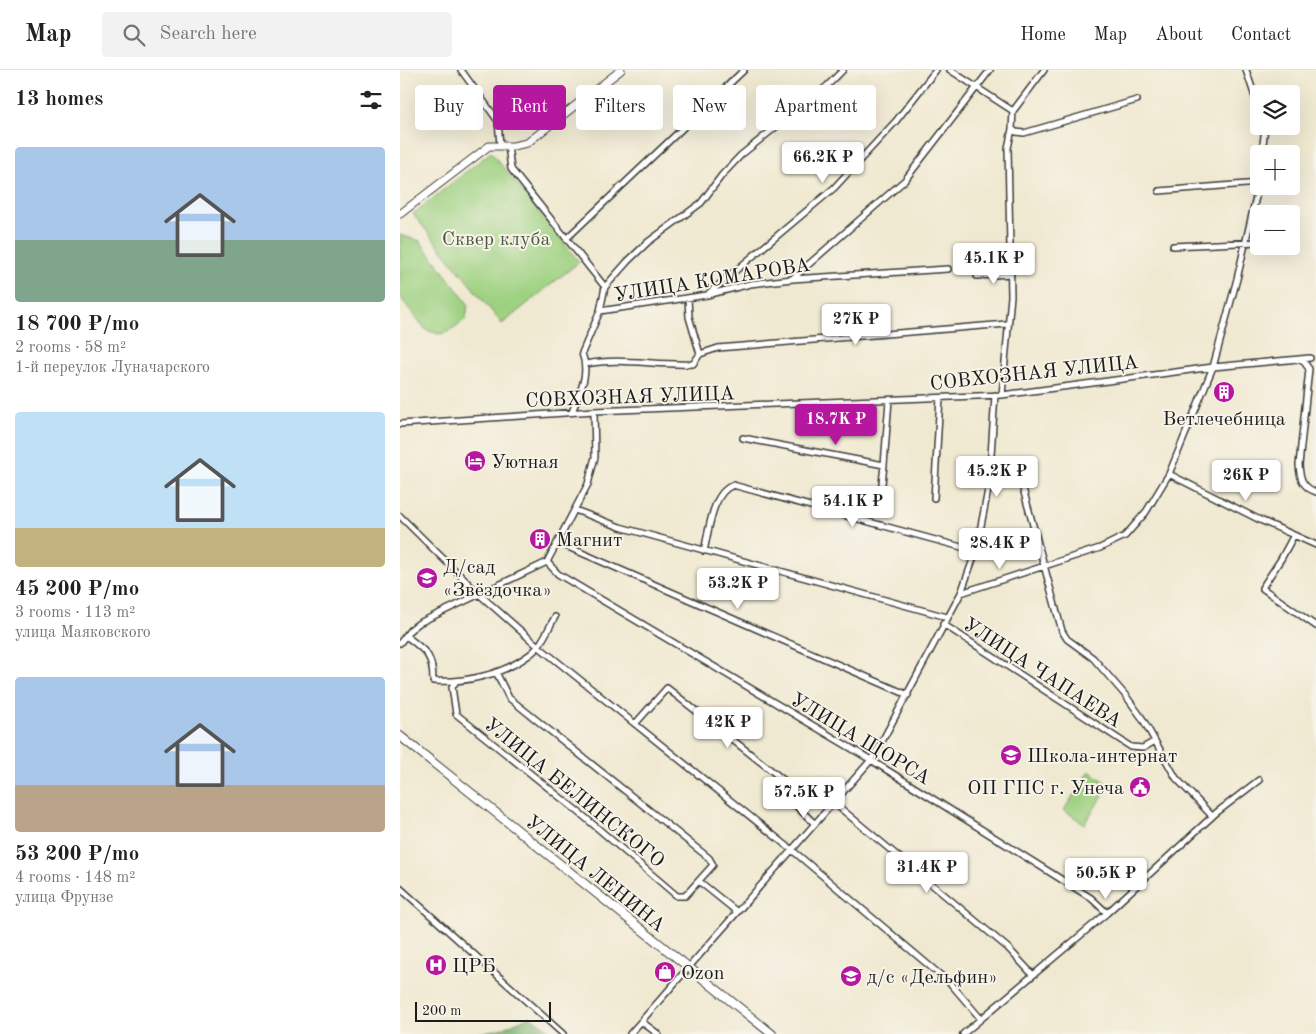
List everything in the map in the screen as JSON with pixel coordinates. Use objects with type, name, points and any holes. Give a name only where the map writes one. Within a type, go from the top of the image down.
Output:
[{"type":"main road","name":"УЛИЦА ЛЕНИНА","points":[[400,736],[772,1034]]},
{"type":"street","points":[[460,70],[498,121],[511,169],[605,287]]},
{"type":"street","points":[[400,214],[489,146],[527,143],[621,70]]},
{"type":"street","points":[[567,238],[744,70]]},
{"type":"street","points":[[572,412],[583,385],[586,364],[582,353],[600,311],[605,287],[648,242],[701,203],[722,175],[741,155],[827,86],[843,70]]},
{"type":"street","points":[[707,294],[834,188],[896,121],[936,70]]},
{"type":"street","points":[[950,70],[1013,111]]},
{"type":"street","points":[[792,279],[905,180],[990,70]]},
{"type":"street","points":[[1002,395],[1007,324],[1012,296],[1008,148],[1013,111],[1044,70]]},
{"type":"street","points":[[1246,70],[1251,85]]},
{"type":"street","points":[[1012,129],[1016,132],[1024,133],[1137,100]]},
{"type":"street","points":[[1159,191],[1250,185]]},
{"type":"street","points":[[961,593],[1100,548],[1125,536],[1146,512],[1169,474],[1212,367],[1256,195]]},
{"type":"street","points":[[1173,246],[1250,243]]},
{"type":"street","name":"УЛИЦА КОМАРОВА","points":[[600,311],[688,298],[750,284],[792,279],[948,269]]},
{"type":"street","points":[[977,276],[1010,274]]},
{"type":"street","points":[[688,298],[689,317],[700,354]]},
{"type":"street","points":[[586,364],[602,361],[669,366],[693,364],[700,354],[718,348],[1007,324]]},
{"type":"street","name":"СОВХОЗНАЯ УЛИЦА","points":[[400,424],[572,412],[1002,395],[1212,367],[1310,358]]},
{"type":"street","points":[[1302,359],[1309,368],[1299,465],[1300,479],[1310,490],[1316,492]]},
{"type":"street","points":[[630,1034],[689,968],[736,911],[871,760],[908,696],[943,624],[961,593],[976,551],[989,485],[995,395]]},
{"type":"street","points":[[934,498],[940,398]]},
{"type":"street","points":[[881,493],[889,400]]},
{"type":"street","points":[[400,643],[419,623],[547,562],[559,543],[588,484],[595,457],[594,411]]},
{"type":"street","points":[[743,438],[884,465]]},
{"type":"street","points":[[1024,465],[1022,485],[1046,566],[1062,631],[1066,639],[1093,658],[1126,696],[1176,778],[1212,816]]},
{"type":"street","points":[[1169,474],[1316,545]]},
{"type":"street","points":[[704,551],[716,502],[721,492],[734,485],[976,551]]},
{"type":"street","points":[[989,485],[1022,485]]},
{"type":"street","name":"УЛИЦА ЧАПАЕВА","points":[[575,510],[620,527],[947,617]]},
{"type":"street","points":[[400,516],[480,595],[538,646],[792,850],[951,984],[981,1019]]},
{"type":"street","points":[[1294,535],[1262,588],[1316,626]]},
{"type":"street","points":[[559,543],[908,696]]},
{"type":"street","name":"УЛИЦА ЩОРСА","points":[[547,562],[565,578],[871,760],[1091,898],[1107,913]]},
{"type":"street","points":[[406,636],[426,650],[432,660],[433,681],[455,683],[496,672],[530,655],[538,646],[555,617]]},
{"type":"street","name":"УЛИЦА ЧАПАЕВА","points":[[943,624],[1131,747],[1143,748],[1155,741]]},
{"type":"street","points":[[496,672],[509,698],[709,858],[713,865],[700,882],[736,911]]},
{"type":"street","name":"УЛИЦА БЕЛИНСКОГО","points":[[455,683],[452,687],[456,714],[581,814],[677,896],[685,896],[700,882]]},
{"type":"street","points":[[635,724],[667,688],[786,782],[791,801],[814,823]]},
{"type":"street","points":[[963,1034],[1032,974],[1107,913],[1212,816],[1259,780]]},
{"type":"street","points":[[833,802],[1008,948],[1032,974]]},
{"type":"street","points":[[400,888],[563,1034]]},
{"type":"street","points":[[642,1022],[658,1034]]},
{"type":"green space","name":"Сквер клуба","points":[[491,152],[579,262],[502,324],[413,214]]},
{"type":"green space","points":[[400,235],[420,241],[468,304],[466,319],[448,332],[439,334],[426,330],[400,297]]},
{"type":"green space","points":[[1089,771],[1110,785],[1084,824],[1064,810]]},
{"type":"green space","points":[[530,1016],[555,1034],[476,1034],[503,1028]]},
{"type":"place","name":"Ветлечебница","points":[[1224,392]]},
{"type":"place","name":"Уютная","points":[[475,461]]},
{"type":"place","name":"Магнит","points":[[540,539]]},
{"type":"place","name":"Д/сад «Звёздочка»","points":[[427,578]]},
{"type":"place","name":"Школа-интернат","points":[[1011,755]]},
{"type":"place","name":"ОП ГПС г. Унеча","points":[[1140,787]]},
{"type":"place","name":"ЦРБ","points":[[436,965]]},
{"type":"place","name":"Ozon","points":[[665,972]]},
{"type":"place","name":"д/с «Дельфин»","points":[[851,976]]}]
